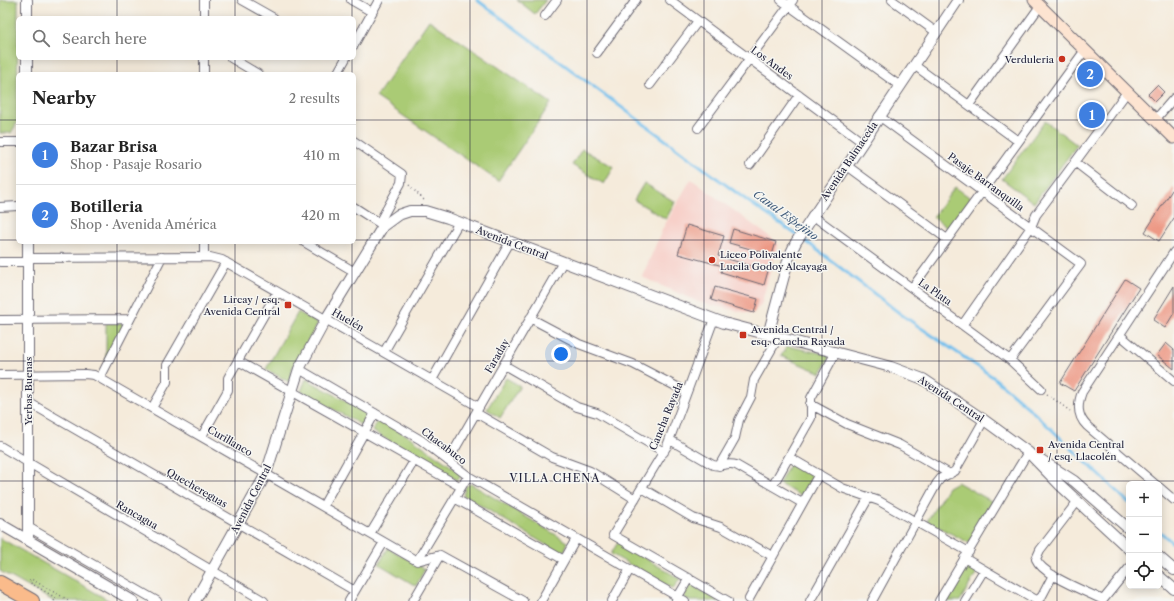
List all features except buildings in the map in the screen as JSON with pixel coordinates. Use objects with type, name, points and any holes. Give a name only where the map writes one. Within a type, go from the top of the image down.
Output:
[{"type":"highway","points":[[0,583],[32,601]]},
{"type":"main road","points":[[1037,3],[1174,138]]},
{"type":"street","points":[[27,0],[27,16]]},
{"type":"street","points":[[204,0],[204,16]]},
{"type":"street","points":[[242,0],[270,16]]},
{"type":"street","points":[[351,0],[372,12]]},
{"type":"street","points":[[356,40],[379,0]]},
{"type":"street","points":[[545,16],[557,0]]},
{"type":"street","points":[[597,53],[636,0]]},
{"type":"street","name":"Los Andes","points":[[670,0],[862,142]]},
{"type":"street","points":[[781,0],[791,3],[900,86]]},
{"type":"street","points":[[892,0],[936,32]]},
{"type":"street","name":"Avenida Balmaceda","points":[[768,335],[789,257],[796,242],[846,165],[958,0]]},
{"type":"street","points":[[698,128],[791,3]]},
{"type":"street","points":[[969,105],[1037,3]]},
{"type":"street","points":[[650,85],[698,21]]},
{"type":"street","points":[[912,288],[1085,50]]},
{"type":"street","points":[[27,60],[28,72]]},
{"type":"street","points":[[204,60],[204,72]]},
{"type":"street","points":[[234,60],[255,72]]},
{"type":"street","points":[[338,72],[344,60]]},
{"type":"street","points":[[914,64],[1018,141]]},
{"type":"street","points":[[963,324],[1032,227],[1036,215],[1127,92]]},
{"type":"street","points":[[750,165],[799,95]]},
{"type":"street","points":[[1155,120],[1174,98]]},
{"type":"street","name":"Pasaje Barranquilla","points":[[879,116],[1081,264],[1010,360]]},
{"type":"street","points":[[0,142],[16,142]]},
{"type":"street","points":[[356,142],[399,172],[402,178],[381,224],[356,208]]},
{"type":"street","points":[[1075,162],[1132,206]]},
{"type":"street","points":[[846,165],[947,239]]},
{"type":"street","points":[[0,207],[16,206]]},
{"type":"street","name":"Avenida Central","points":[[195,601],[266,474],[299,369],[326,319],[355,272],[381,224],[398,215],[417,210],[432,213],[459,222],[714,319],[778,338],[891,367],[923,379],[1028,452],[1047,462],[1066,475],[1126,526]]},
{"type":"street","name":"La Plata","points":[[812,216],[963,324],[1010,360],[1041,389]]},
{"type":"street","points":[[384,352],[459,222]]},
{"type":"street","points":[[432,380],[510,242]]},
{"type":"street","name":"Yerbas Buenas","points":[[28,244],[28,540]]},
{"type":"street","points":[[204,244],[204,257]]},
{"type":"street","points":[[307,244],[355,272]]},
{"type":"street","points":[[1151,481],[1087,426],[1080,417],[1078,404],[1082,392],[1174,252]]},
{"type":"street","points":[[100,378],[162,257]]},
{"type":"street","name":"Huelén","points":[[0,262],[162,257],[216,258],[226,262],[432,380],[552,457],[590,471],[636,498]]},
{"type":"street","points":[[152,408],[167,382],[167,365],[226,262]]},
{"type":"street","name":"Faraday","points":[[448,461],[563,262]]},
{"type":"street","points":[[202,436],[228,390],[228,378],[278,292]]},
{"type":"street","points":[[530,318],[580,344],[633,364],[687,392]]},
{"type":"street","points":[[0,320],[130,319]]},
{"type":"street","name":"Cancha Rayada","points":[[689,578],[613,535],[670,440],[714,319]]},
{"type":"street","points":[[1120,335],[1174,381]]},
{"type":"street","points":[[719,466],[736,438],[740,417],[751,397],[754,380],[778,338]]},
{"type":"street","points":[[773,485],[811,418],[811,398],[836,352]]},
{"type":"street","points":[[238,361],[461,488]]},
{"type":"street","points":[[504,365],[577,408],[597,413],[664,452]]},
{"type":"street","name":"Chacabuco","points":[[299,369],[421,440],[468,476],[630,569],[680,600]]},
{"type":"street","name":"Curillanco","points":[[0,375],[85,374],[100,378],[418,561]]},
{"type":"street","name":"Quechereguas","points":[[28,402],[355,591]]},
{"type":"street","points":[[810,404],[847,424],[900,445],[950,474]]},
{"type":"street","points":[[323,506],[375,413]]},
{"type":"street","points":[[872,601],[917,522],[937,483],[941,478],[955,471],[984,420]]},
{"type":"street","points":[[670,440],[710,463],[719,466],[733,464],[802,502]]},
{"type":"street","name":"Rancagua","points":[[0,446],[264,601]]},
{"type":"street","points":[[939,601],[1028,452]]},
{"type":"street","name":"Avenida Central","points":[[1028,452],[1077,502],[1126,546]]},
{"type":"street","points":[[789,457],[850,491],[869,497],[917,522],[966,555],[984,570],[1037,601],[1042,596],[1054,575]]},
{"type":"street","points":[[370,534],[414,461]]},
{"type":"street","points":[[749,600],[802,502],[819,474]]},
{"type":"street","points":[[418,561],[456,499],[468,476]]},
{"type":"street","points":[[642,488],[693,518],[716,525],[772,556]]},
{"type":"street","points":[[1162,490],[1174,500]]},
{"type":"street","points":[[810,601],[869,497]]},
{"type":"street","points":[[456,499],[564,560]]},
{"type":"street","points":[[1077,502],[1040,550],[1036,559],[1039,566],[1103,600],[1126,572]]},
{"type":"street","points":[[0,524],[133,601]]},
{"type":"street","points":[[28,527],[157,601]]},
{"type":"street","points":[[1114,536],[1126,528]]},
{"type":"street","points":[[541,601],[576,539]]},
{"type":"street","points":[[349,601],[384,542]]},
{"type":"street","points":[[418,561],[440,555],[523,601]]},
{"type":"street","points":[[413,601],[440,555]]},
{"type":"street","points":[[1162,560],[1174,570]]},
{"type":"street","points":[[612,601],[630,569]]},
{"type":"street","points":[[966,601],[984,570]]},
{"type":"street","points":[[680,600],[689,578],[728,601]]},
{"type":"street","points":[[1162,579],[1174,589]]},
{"type":"path","points":[[402,178],[427,203]]},
{"type":"path","points":[[1041,389],[1080,417]]},
{"type":"path","points":[[54,601],[56,598],[29,582],[31,579],[70,601]]},
{"type":"shaded area","name":"Liceo Polivalente Lucila Godoy Alcayaga","points":[[691,179],[778,243],[761,305],[752,314],[698,302],[642,277],[663,228]]},
{"type":"green space","points":[[0,0],[18,0],[18,16],[16,16],[16,60],[18,60],[17,72],[16,72],[16,125],[11,133],[0,133]]},
{"type":"green space","points":[[517,0],[546,0],[535,14]]},
{"type":"green space","points":[[429,20],[551,103],[498,181],[376,97]]},
{"type":"green space","points":[[1045,121],[1077,145],[1034,203],[1002,179]]},
{"type":"green space","points":[[582,149],[614,167],[604,184],[572,165]]},
{"type":"green space","points":[[644,183],[675,202],[666,219],[634,200]]},
{"type":"green space","points":[[955,187],[972,199],[950,230],[933,217]]},
{"type":"green space","points":[[298,312],[318,323],[293,367],[289,382],[266,369]]},
{"type":"green space","points":[[127,321],[106,365],[106,322]]},
{"type":"green space","points":[[787,346],[830,355],[821,373],[781,356]]},
{"type":"green space","points":[[506,378],[520,386],[500,418],[487,409]]},
{"type":"green space","points":[[306,379],[370,414],[363,426],[301,391]]},
{"type":"green space","points":[[378,419],[410,437],[462,474],[457,480],[372,431]]},
{"type":"green space","points":[[791,461],[813,475],[801,496],[779,484]]},
{"type":"green space","points":[[957,482],[993,502],[969,543],[927,521],[948,487]]},
{"type":"green space","points":[[471,484],[568,542],[563,555],[463,495],[466,486]]},
{"type":"green space","points":[[0,538],[110,601],[53,601],[0,571]]},
{"type":"green space","points":[[618,542],[680,579],[673,589],[611,554]]},
{"type":"green space","points":[[388,548],[425,569],[416,586],[379,564]]},
{"type":"green space","points":[[965,565],[977,572],[960,601],[944,601]]},
{"type":"green space","points":[[692,585],[718,601],[690,601],[685,598],[684,595]]},
{"type":"waterway","name":"Canal Espejino","points":[[477,0],[749,202],[807,242],[902,315],[993,377],[1030,409],[1126,500]]},
{"type":"waterway","name":"Canal Espejino","points":[[1162,534],[1174,544]]},
{"type":"place","name":"Verduleria","points":[[1062,59]]},
{"type":"place","name":"Botilleria","points":[[1090,74]]},
{"type":"place","name":"Bazar Brisa","points":[[1092,115]]},
{"type":"place","name":"Liceo Polivalente Lucila Godoy Alcayaga","points":[[712,260]]},
{"type":"place","name":"Lircay / esq. Avenida Central","points":[[288,305]]},
{"type":"place","name":"Avenida Central / esq. Cancha Rayada","points":[[743,335]]},
{"type":"place","name":"Avenida Central / esq. Llacolén","points":[[1040,450]]},
{"type":"district","name":"VILLA CHENA","points":[[555,478]]}]
